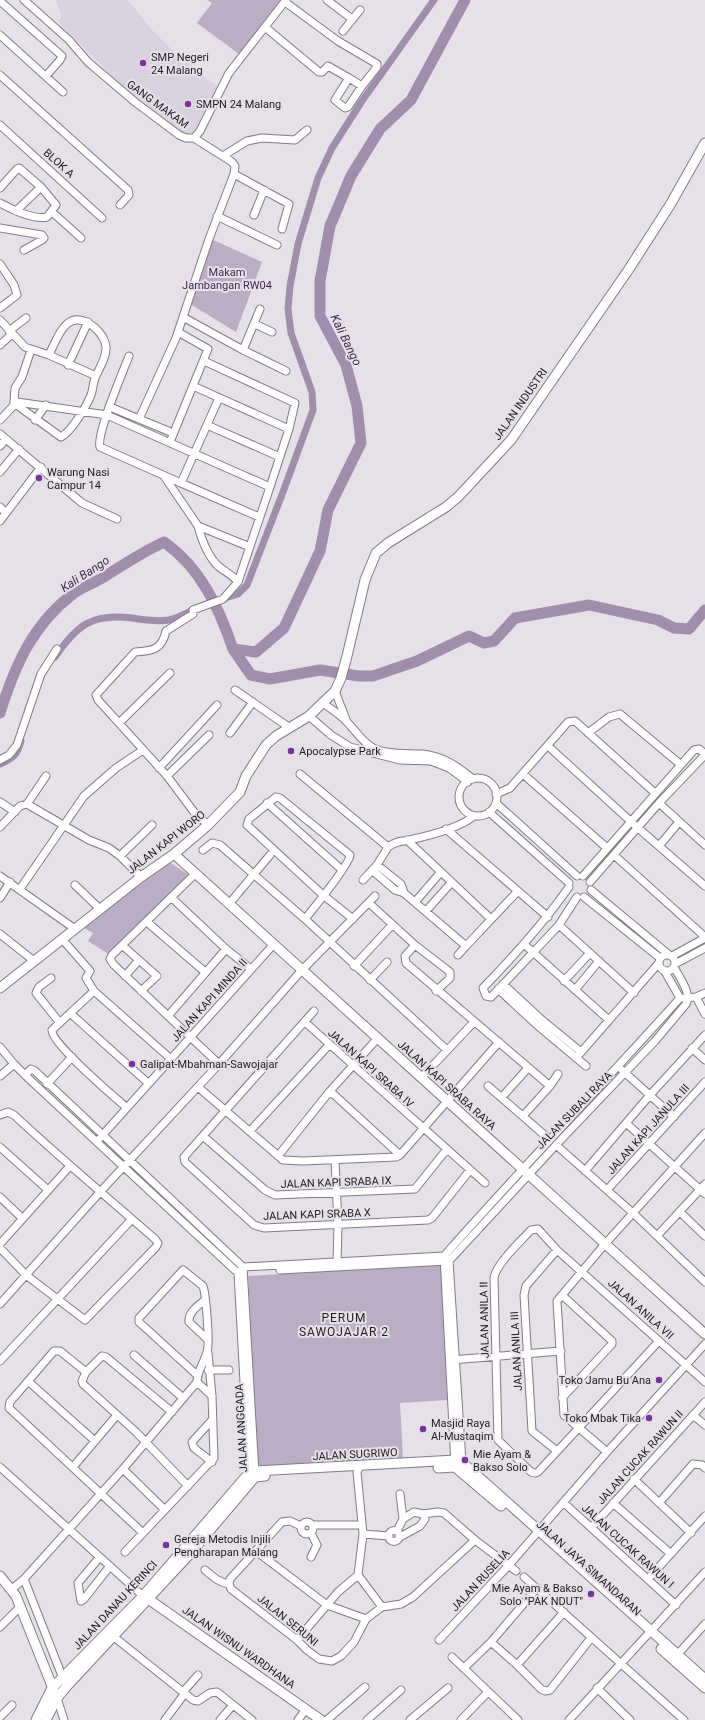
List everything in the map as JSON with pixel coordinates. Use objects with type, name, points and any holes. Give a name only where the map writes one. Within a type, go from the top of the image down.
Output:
[{"type":"street","points":[[0,0],[62,56],[46,76]]},
{"type":"street","name":"GANG MAKAM","points":[[24,0],[69,40],[101,74],[135,102],[179,135],[186,138],[194,138],[200,131],[229,73],[285,1]]},
{"type":"street","points":[[327,0],[352,19]]},
{"type":"street","points":[[285,1],[338,41],[377,63],[377,67],[348,107],[345,108],[335,101],[349,78]]},
{"type":"street","points":[[343,31],[360,10]]},
{"type":"street","points":[[265,27],[319,72],[322,72],[328,66],[362,86]]},
{"type":"street","points":[[0,35],[63,92]]},
{"type":"street","points":[[0,75],[128,190],[129,195],[120,205]]},
{"type":"street","name":"BLOK A","points":[[0,125],[102,218]]},
{"type":"street","points":[[223,156],[247,140],[262,138],[295,140],[308,130]]},
{"type":"street","points":[[140,419],[178,332],[217,216],[234,174],[234,164],[194,138]]},
{"type":"street","name":"JALAN INDUSTRI","points":[[347,656],[361,592],[376,553],[388,543],[446,507],[458,497],[510,440],[629,269],[670,205],[705,143]]},
{"type":"street","points":[[0,202],[16,211],[45,218],[52,212],[56,203],[19,168],[16,169],[2,183]]},
{"type":"street","points":[[234,174],[289,204],[282,229]]},
{"type":"street","points":[[16,211],[40,187]]},
{"type":"street","points":[[254,215],[264,190]]},
{"type":"street","points":[[52,212],[81,238]]},
{"type":"street","points":[[217,216],[277,244]]},
{"type":"street","points":[[0,228],[42,236],[44,238],[24,250]]},
{"type":"street","points":[[0,264],[14,285],[17,295],[0,308]]},
{"type":"street","points":[[243,350],[260,309]]},
{"type":"street","points":[[0,345],[26,318]]},
{"type":"street","points":[[182,318],[286,371]]},
{"type":"street","points":[[14,403],[61,437],[83,412],[91,395],[96,376],[107,349],[101,332],[88,322],[76,319],[68,322],[62,328],[49,355]]},
{"type":"street","points":[[0,320],[23,346],[49,355],[68,365],[96,376]]},
{"type":"street","points":[[68,365],[88,322]]},
{"type":"street","points":[[254,324],[272,332]]},
{"type":"street","points":[[170,442],[194,386],[208,348],[178,332]]},
{"type":"street","points":[[0,420],[14,403],[15,388],[22,377],[31,350]]},
{"type":"street","points":[[129,356],[107,415],[99,442],[100,447],[259,517]]},
{"type":"street","points":[[204,361],[294,402],[296,406],[289,429],[238,582],[223,599],[193,610],[193,614],[166,631],[164,641],[158,647],[145,652],[135,652],[97,694],[98,700],[167,776],[194,812],[208,825]]},
{"type":"street","points":[[194,386],[289,429]]},
{"type":"street","points":[[181,483],[219,398]]},
{"type":"street","points":[[14,403],[46,405],[107,415],[270,487]]},
{"type":"street","points":[[36,420],[46,405]]},
{"type":"street","points":[[110,407],[174,433]]},
{"type":"street","points":[[207,425],[280,457]]},
{"type":"street","points":[[0,434],[86,506],[117,519]]},
{"type":"street","points":[[0,446],[6,439]]},
{"type":"street","points":[[0,472],[19,449]]},
{"type":"street","points":[[0,521],[41,467]]},
{"type":"street","points":[[164,476],[198,526],[207,552],[219,566],[234,577],[238,582]]},
{"type":"street","points":[[0,508],[6,513]]},
{"type":"street","points":[[198,526],[250,546]]},
{"type":"street","points":[[0,760],[9,755],[17,745],[41,674],[57,649]]},
{"type":"street","name":"JALAN KAPI WORO","points":[[0,988],[141,877],[174,854],[208,825],[240,792],[246,776],[266,745],[276,736],[309,716],[335,691],[341,678],[347,656]]},
{"type":"street","points":[[119,723],[170,673]]},
{"type":"street","points":[[235,690],[290,728]]},
{"type":"street","points":[[335,691],[347,722]]},
{"type":"street","points":[[230,733],[253,702]]},
{"type":"street","points":[[323,703],[347,722],[362,741],[374,748],[392,754],[432,756],[455,764],[470,781]]},
{"type":"street","points":[[159,768],[217,705]]},
{"type":"street","points":[[588,733],[609,717],[620,714],[680,764]]},
{"type":"street","points":[[309,716],[331,735],[350,748],[400,760],[431,761],[449,768],[470,781]]},
{"type":"street","points":[[496,794],[510,788],[568,722],[575,721],[655,793]]},
{"type":"street","points":[[167,776],[209,735]]},
{"type":"street","points":[[548,746],[630,821],[705,886]]},
{"type":"street","points":[[591,890],[580,897],[559,925],[491,997],[486,996],[483,992],[483,988],[525,945],[548,918],[569,885],[580,876],[607,848],[680,764],[694,750],[699,749],[704,753],[702,758],[659,803],[590,882],[591,890],[670,955],[692,997],[705,1014]]},
{"type":"street","points":[[20,889],[75,806],[91,789],[143,750]]},
{"type":"street","points":[[300,774],[388,847]]},
{"type":"street","points":[[523,774],[607,848]]},
{"type":"street","points":[[0,827],[22,805],[26,804],[46,776]]},
{"type":"street","points":[[363,880],[374,868],[388,847],[396,841],[408,840],[446,829],[465,822],[474,816],[484,815],[489,812],[496,803],[496,794],[491,784],[485,780],[470,781],[462,786],[459,798],[464,810],[474,816]]},
{"type":"street","points":[[305,920],[323,895],[348,862],[350,855],[280,798],[276,797],[249,819],[247,825],[323,895],[353,919]]},
{"type":"street","points":[[0,802],[15,812]]},
{"type":"street","points":[[267,803],[342,870]]},
{"type":"street","points":[[496,803],[580,876],[590,882]]},
{"type":"street","points":[[659,803],[705,845]]},
{"type":"street","points":[[26,804],[89,840],[109,848],[120,856],[141,877]]},
{"type":"street","points":[[489,812],[569,885],[571,894],[580,897],[626,930],[659,961],[680,998],[692,997],[705,993]]},
{"type":"street","points":[[659,846],[679,822]]},
{"type":"street","points":[[120,856],[152,826]]},
{"type":"street","points":[[446,829],[548,918]]},
{"type":"street","points":[[408,840],[440,873],[490,919]]},
{"type":"street","points":[[203,850],[212,843],[216,843],[305,920],[447,1050]]},
{"type":"street","name":"JALAN KAPI SRABA RAYA","points":[[174,854],[705,1334]]},
{"type":"street","points":[[229,904],[254,876],[270,855]]},
{"type":"street","points":[[578,1055],[634,993],[663,955],[670,955],[705,938],[614,855]]},
{"type":"street","points":[[374,868],[395,890],[404,893],[466,946]]},
{"type":"street","points":[[415,902],[440,873]]},
{"type":"street","points":[[195,874],[148,922],[112,955],[110,959],[125,976],[220,1064]]},
{"type":"street","points":[[0,876],[75,929]]},
{"type":"street","points":[[0,898],[10,882]]},
{"type":"street","points":[[426,911],[451,883]]},
{"type":"street","points":[[76,885],[100,909]]},
{"type":"street","points":[[458,955],[490,919],[517,892]]},
{"type":"street","points":[[0,1304],[101,1191],[220,1064],[302,970],[375,896]]},
{"type":"street","points":[[172,898],[226,949],[251,970]]},
{"type":"street","points":[[369,903],[415,945],[450,972],[450,978],[436,991]]},
{"type":"street","points":[[148,922],[205,972]]},
{"type":"street","points":[[626,930],[632,923]]},
{"type":"street","points":[[354,966],[392,925]]},
{"type":"street","points":[[559,925],[634,993]]},
{"type":"street","points":[[0,934],[34,961]]},
{"type":"street","points":[[62,939],[90,971],[86,978],[94,991],[171,1059]]},
{"type":"street","name":"JALAN KAPI MINDA II","points":[[96,1142],[274,944]]},
{"type":"street","points":[[415,945],[405,956],[404,960],[436,991],[550,1086]]},
{"type":"street","points":[[525,945],[609,1020]]},
{"type":"street","points":[[123,946],[157,976],[141,991]]},
{"type":"street","points":[[664,970],[670,970],[674,965],[705,948]]},
{"type":"street","points":[[168,1016],[226,949]]},
{"type":"street","points":[[564,981],[590,953]]},
{"type":"street","points":[[125,976],[139,960]]},
{"type":"street","points":[[575,990],[599,961]]},
{"type":"street","points":[[370,980],[387,962]]},
{"type":"street","points":[[51,978],[39,987],[36,993],[60,1023]]},
{"type":"street","points":[[500,986],[540,1023],[578,1055],[586,1066]]},
{"type":"street","points":[[94,991],[52,1030],[52,1035],[72,1057],[126,1107]]},
{"type":"street","name":"JALAN SUBALI RAYA","points":[[525,1171],[556,1145],[626,1073],[656,1041],[692,997]]},
{"type":"street","name":"JALAN SUBALI RAYA","points":[[445,1260],[525,1171],[549,1139],[618,1067],[680,998]]},
{"type":"street","name":"JALAN KAPI SRABA X","points":[[314,1011],[306,1023],[225,1110],[184,1157],[185,1162],[254,1225],[264,1228],[431,1219],[470,1170]]},
{"type":"street","points":[[70,1013],[148,1083]]},
{"type":"street","points":[[421,1078],[474,1022]]},
{"type":"street","name":"JALAN KAPI SRABA IV","points":[[306,1023],[352,1066],[423,1128]]},
{"type":"street","points":[[648,1034],[656,1041]]},
{"type":"street","points":[[585,1171],[705,1035]]},
{"type":"street","points":[[278,1156],[330,1091],[377,1039]]},
{"type":"street","points":[[198,1087],[282,1160],[335,1160],[396,1157],[400,1155],[499,1042]]},
{"type":"street","points":[[250,1131],[329,1045]]},
{"type":"street","points":[[0,1047],[26,1076],[123,1168],[242,1270],[337,1264],[445,1260],[458,1463]]},
{"type":"street","points":[[692,1048],[705,1060]]},
{"type":"street","points":[[47,1084],[72,1057]]},
{"type":"street","points":[[0,1076],[14,1064]]},
{"type":"street","points":[[618,1067],[674,1117]]},
{"type":"street","points":[[502,1097],[528,1068]]},
{"type":"street","points":[[26,1076],[26,1074],[33,1070],[129,1161],[167,1194],[242,1270]]},
{"type":"street","points":[[523,1116],[550,1086],[558,1074]]},
{"type":"street","name":"JALAN KAPI JANULA III","points":[[607,1190],[705,1082]]},
{"type":"street","points":[[488,1086],[549,1139]]},
{"type":"street","points":[[330,1091],[400,1155]]},
{"type":"street","points":[[0,1116],[8,1112],[14,1115],[158,1243],[156,1247],[87,1319],[82,1319],[26,1275],[0,1248]]},
{"type":"street","points":[[626,1123],[702,1192]]},
{"type":"street","points":[[423,1128],[485,1183]]},
{"type":"street","points":[[607,1452],[564,1415],[557,1302],[582,1270],[705,1134]]},
{"type":"street","name":"JALAN KAPI SRABA IX","points":[[203,1136],[270,1194],[336,1193],[415,1189],[447,1149]]},
{"type":"street","points":[[556,1145],[633,1213],[705,1282]]},
{"type":"street","points":[[0,1147],[48,1190]]},
{"type":"street","points":[[335,1160],[338,1224],[337,1264]]},
{"type":"street","points":[[0,1244],[70,1166]]},
{"type":"street","points":[[657,1236],[702,1192],[705,1184]]},
{"type":"street","points":[[161,1200],[167,1194]]},
{"type":"street","points":[[0,1197],[22,1218]]},
{"type":"street","points":[[680,1212],[705,1236]]},
{"type":"street","points":[[0,1361],[132,1219]]},
{"type":"street","name":"JALAN ANILA II","points":[[557,1451],[535,1474],[531,1472],[498,1440],[495,1355],[495,1272],[530,1230],[534,1229],[538,1230],[557,1250],[582,1270]]},
{"type":"street","name":"JALAN ANILA III","points":[[557,1250],[524,1290],[526,1353],[532,1431],[557,1451]]},
{"type":"street","points":[[125,1552],[212,1462],[214,1453],[212,1396],[208,1370],[208,1339],[203,1286],[184,1270],[138,1322],[197,1378],[212,1396]]},
{"type":"street","name":"JALAN ANGGADA","points":[[242,1270],[253,1473]]},
{"type":"street","name":"JALAN ANILA VII","points":[[582,1270],[705,1382]]},
{"type":"street","points":[[562,1295],[612,1341],[612,1344],[562,1398]]},
{"type":"street","points":[[205,1300],[190,1313],[188,1317],[189,1322],[208,1339]]},
{"type":"street","points":[[557,1451],[659,1341]]},
{"type":"street","name":"JALAN RUSELIA","points":[[439,1640],[509,1565],[607,1452],[689,1367],[705,1344]]},
{"type":"street","points":[[86,1372],[57,1350],[10,1402],[9,1408],[144,1533]]},
{"type":"street","points":[[12,1590],[24,1579],[123,1469],[172,1412],[197,1378],[208,1350]]},
{"type":"street","points":[[452,1360],[495,1355],[561,1351]]},
{"type":"street","points":[[134,1354],[183,1398]]},
{"type":"street","points":[[172,1412],[110,1359],[102,1356],[86,1372],[82,1381],[83,1384],[117,1415],[188,1486]]},
{"type":"street","points":[[208,1370],[229,1370]]},
{"type":"street","points":[[28,1382],[95,1441]]},
{"type":"street","name":"JALAN CUCAK RAWUN II","points":[[591,1528],[705,1402]]},
{"type":"street","points":[[73,1467],[117,1415]]},
{"type":"street","points":[[693,1415],[705,1425]]},
{"type":"street","points":[[212,1420],[192,1442],[194,1448],[212,1462]]},
{"type":"street","name":"JALAN SUGRIWO","points":[[253,1473],[458,1463]]},
{"type":"street","name":"JALAN JAYA SIMANDARAN","points":[[458,1463],[648,1634],[705,1688]]},
{"type":"street","points":[[658,1503],[693,1464],[702,1465],[705,1468]]},
{"type":"street","points":[[0,1467],[99,1558],[146,1598]]},
{"type":"street","points":[[123,1469],[164,1510]]},
{"type":"street","points":[[297,1640],[327,1605],[358,1575],[363,1534],[361,1525],[359,1469]]},
{"type":"street","name":"JALAN DANAU KERINCI","points":[[36,1720],[52,1688],[189,1555],[253,1473]]},
{"type":"street","points":[[634,1479],[691,1533]]},
{"type":"street","points":[[363,1534],[389,1536],[390,1540],[395,1542],[403,1519],[400,1494]]},
{"type":"street","name":"JALAN CUCAK RAWUN I","points":[[564,1503],[676,1605]]},
{"type":"street","points":[[613,1503],[671,1554]]},
{"type":"street","points":[[403,1519],[414,1512],[423,1514],[438,1512],[444,1513],[475,1540],[516,1571]]},
{"type":"street","points":[[398,1534],[420,1526],[425,1519],[423,1514]]},
{"type":"street","points":[[648,1579],[705,1516]]},
{"type":"street","points":[[205,1570],[213,1578],[229,1584],[230,1579],[282,1522],[290,1521],[301,1526],[307,1522],[312,1529],[317,1545],[311,1557]]},
{"type":"street","points":[[312,1529],[361,1525]]},
{"type":"street","points":[[256,1551],[327,1605],[366,1619],[382,1607],[401,1604],[413,1597],[475,1540]]},
{"type":"street","points":[[99,1558],[78,1583],[81,1601],[110,1566]]},
{"type":"street","points":[[572,1719],[597,1688],[676,1605],[705,1572]]},
{"type":"street","points":[[358,1575],[382,1607]]},
{"type":"street","points":[[0,1576],[12,1590],[20,1607],[57,1698],[64,1720]]},
{"type":"street","points":[[524,1577],[684,1720]]},
{"type":"street","points":[[24,1579],[66,1686]]},
{"type":"street","name":"JALAN SERUNI","points":[[229,1584],[231,1589],[319,1659],[332,1662],[341,1656],[354,1642],[366,1619]]},
{"type":"street","points":[[465,1668],[491,1642],[537,1588]]},
{"type":"street","name":"JALAN DANAU KERINCI","points":[[46,1720],[57,1698],[66,1686],[114,1637],[146,1598]]},
{"type":"street","name":"JALAN WISNU WARDHANA","points":[[146,1598],[187,1625],[321,1720]]},
{"type":"street","points":[[0,1627],[20,1607]]},
{"type":"street","points":[[517,1665],[564,1612]]},
{"type":"street","points":[[677,1655],[704,1627]]},
{"type":"street","name":"JALAN JAYA SIMANDARAN","points":[[648,1634],[677,1655],[705,1679]]},
{"type":"street","points":[[114,1637],[196,1701],[213,1692],[216,1692],[252,1720]]},
{"type":"street","points":[[491,1642],[541,1689],[548,1690],[592,1638]]},
{"type":"street","points":[[452,1657],[518,1720]]},
{"type":"street","points":[[165,1720],[198,1675]]},
{"type":"street","points":[[327,1720],[365,1687]]},
{"type":"street","points":[[410,1720],[448,1688]]},
{"type":"street","points":[[597,1688],[630,1720]]},
{"type":"street","points":[[367,1720],[401,1690]]},
{"type":"street","points":[[461,1720],[488,1692]]},
{"type":"street","points":[[0,1716],[12,1705]]},
{"type":"street","points":[[220,1720],[233,1705]]},
{"type":"street","points":[[298,1720],[306,1709]]},
{"type":"shaded area","name":"SMP Negeri 24 Malang","points":[[56,0],[128,0],[151,29],[176,54],[218,87],[194,132],[190,134],[179,131],[117,81],[59,23],[61,16]]},
{"type":"green space","points":[[207,0],[282,0],[239,54],[197,23],[212,3]]},
{"type":"green space","name":"Makam Jambangan RW04","points":[[211,239],[262,262],[236,332],[190,304]]},
{"type":"green space","points":[[169,862],[189,875],[110,955],[88,941],[93,933],[84,928]]},
{"type":"green space","points":[[442,1264],[447,1400],[400,1403],[403,1459],[261,1467],[257,1464],[248,1276]]},
{"type":"waterway","name":"Kali Bango","points":[[222,599],[238,594],[247,585],[313,410],[312,392],[291,333],[288,309],[290,286],[298,244],[318,178],[332,148],[362,101],[434,0]]},
{"type":"waterway","name":"Kali Bango","points":[[0,713],[19,662],[27,647],[47,618],[77,591],[164,542],[177,552],[198,576],[215,604],[233,649],[256,652],[284,628],[320,551],[328,510],[361,443],[357,406],[346,365],[320,316],[320,281],[330,226],[351,176],[380,129],[411,100],[465,0]]},
{"type":"waterway","points":[[233,649],[251,675],[270,679],[320,670],[359,676],[373,676],[417,661],[469,636],[484,643],[494,641],[515,618],[589,605],[658,620],[674,628],[689,629],[705,610]]},
{"type":"waterway","points":[[55,657],[78,629],[96,620],[106,617],[118,617],[164,621],[176,618],[198,608]]},
{"type":"waterway","points":[[0,764],[14,756],[21,741]]},
{"type":"place","name":"SMP Negeri 24 Malang","points":[[143,63]]},
{"type":"place","name":"SMPN 24 Malang","points":[[188,104]]},
{"type":"place","name":"Warung Nasi Campur 14","points":[[39,478]]},
{"type":"place","name":"Apocalypse Park","points":[[291,751]]},
{"type":"place","name":"Galipat-Mbahman-Sawojajar","points":[[132,1064]]},
{"type":"place","name":"Toko Jamu Bu Ana","points":[[659,1380]]},
{"type":"place","name":"Toko Mbak Tika","points":[[649,1418]]},
{"type":"place","name":"Masjid Raya Al-Mustaqim","points":[[423,1429]]},
{"type":"place","name":"Mie Ayam & Bakso Solo","points":[[465,1460]]},
{"type":"place","name":"Gereja Metodis Injili Pengharapan Malang","points":[[166,1545]]},
{"type":"place","name":"Mie Ayam & Bakso Solo \"PAK NDUT\"","points":[[591,1594]]},
{"type":"district","name":"PERUM SAWOJAJAR 2","points":[[344,1325]]}]
